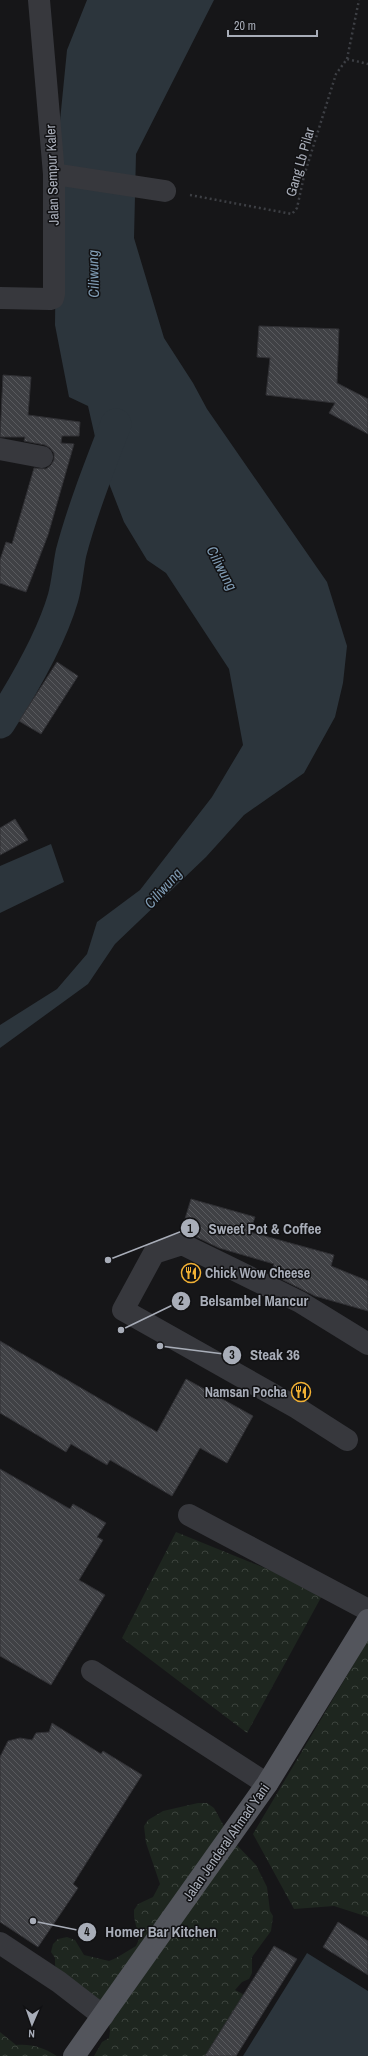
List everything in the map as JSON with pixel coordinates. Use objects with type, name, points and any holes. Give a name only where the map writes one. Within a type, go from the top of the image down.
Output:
[{"type":"main road","name":"Jalan Jenderal Ahmad Yani","points":[[74,2056],[267,1784],[368,1620]]},
{"type":"street","name":"Jalan Sempur Kaler","points":[[0,298],[53,298],[55,175],[39,0]]},
{"type":"street","points":[[55,175],[165,191]]},
{"type":"street","points":[[0,449],[42,457]]},
{"type":"street","points":[[347,1440],[297,1408],[123,1310],[154,1253],[182,1244],[300,1302],[368,1344]]},
{"type":"street","points":[[189,1515],[368,1610]]},
{"type":"street","points":[[92,1671],[267,1784]]},
{"type":"street","points":[[0,1944],[59,1982],[103,2016]]},
{"type":"path","points":[[359,0],[347,59],[368,64]]},
{"type":"path","name":"Gang Lb Pilar","points":[[165,191],[292,214],[297,208],[304,176],[336,74],[347,59]]},
{"type":"green space","points":[[176,1532],[324,1592],[247,1733],[122,1638]]},
{"type":"green space","points":[[368,1640],[368,1917],[334,1906],[294,1909],[253,1834]]},
{"type":"green space","points":[[198,1803],[207,1803],[214,1808],[231,1839],[256,1865],[267,1887],[270,1911],[273,1916],[271,1931],[252,1957],[252,1973],[249,1979],[242,1982],[235,1990],[243,1994],[247,2001],[235,2056],[94,2056],[102,2042],[109,2038],[109,2024],[61,1980],[55,1965],[55,1958],[51,1952],[53,1944],[58,1939],[67,1937],[75,1940],[84,1955],[109,1961],[136,1946],[139,1939],[134,1910],[138,1904],[153,1897],[160,1884],[146,1843],[144,1826],[148,1820],[163,1811]]},
{"type":"green space","points":[[0,2032],[16,2045],[37,2047],[47,2050],[57,2056],[0,2056]]},
{"type":"water","name":"Ciliwung","points":[[87,0],[214,0],[136,154],[134,238],[164,338],[193,383],[207,409],[327,582],[347,646],[343,683],[335,717],[304,773],[244,815],[206,857],[115,944],[88,984],[0,1048],[0,1025],[57,989],[87,954],[97,922],[140,890],[212,797],[243,745],[229,669],[166,573],[147,560],[124,522],[101,463],[88,406],[69,397],[55,325],[57,151],[67,50]]},
{"type":"water","points":[[51,844],[64,882],[0,913],[0,866]]},
{"type":"water","points":[[307,1953],[368,1991],[368,2056],[243,2056]]},
{"type":"building","points":[[259,326],[339,329],[337,383],[368,399],[368,434],[329,413],[335,403],[266,395],[270,358],[257,357]]},
{"type":"building","points":[[3,375],[31,377],[28,415],[80,422],[79,436],[62,436],[61,443],[74,444],[48,535],[26,592],[0,583],[0,560],[6,542],[12,544],[34,468],[46,469],[54,460],[54,453],[45,445],[24,441],[25,437],[0,437]]},
{"type":"building","points":[[57,662],[78,676],[41,734],[19,721]]},
{"type":"building","points":[[15,819],[28,840],[0,855],[0,828]]},
{"type":"building","points":[[191,1199],[255,1217],[250,1232],[334,1255],[331,1266],[368,1281],[368,1311],[315,1296],[271,1274],[274,1264],[219,1248],[188,1233],[181,1232]]},
{"type":"building","points":[[0,1341],[157,1432],[186,1379],[253,1416],[227,1463],[200,1448],[172,1496],[110,1460],[107,1465],[71,1444],[66,1452],[0,1413]]},
{"type":"building","points":[[0,1469],[70,1509],[73,1504],[106,1523],[97,1537],[103,1540],[79,1580],[105,1595],[51,1685],[0,1656]]},
{"type":"building","points":[[52,1723],[101,1754],[103,1751],[142,1775],[73,1884],[78,1888],[38,1947],[0,1922],[0,1757],[8,1741],[20,1738],[32,1740],[36,1733],[49,1732]]},
{"type":"building","points":[[338,1922],[368,1941],[368,1975],[323,1947]]},
{"type":"building","points":[[274,1946],[297,1959],[236,2056],[205,2056]]},
{"type":"waterway","points":[[0,723],[36,662],[58,614],[64,593],[75,537],[116,424]]},
{"type":"place","name":"Sweet Pot & Coffee","points":[[108,1260]]},
{"type":"place","name":"Chick Wow Cheese","points":[[191,1273]]},
{"type":"place","name":"Belsambel Mancur","points":[[121,1330]]},
{"type":"place","name":"Steak 36","points":[[160,1346]]},
{"type":"place","name":"Namsan Pocha","points":[[301,1392]]},
{"type":"place","name":"Homer Bar Kitchen","points":[[33,1921]]}]
